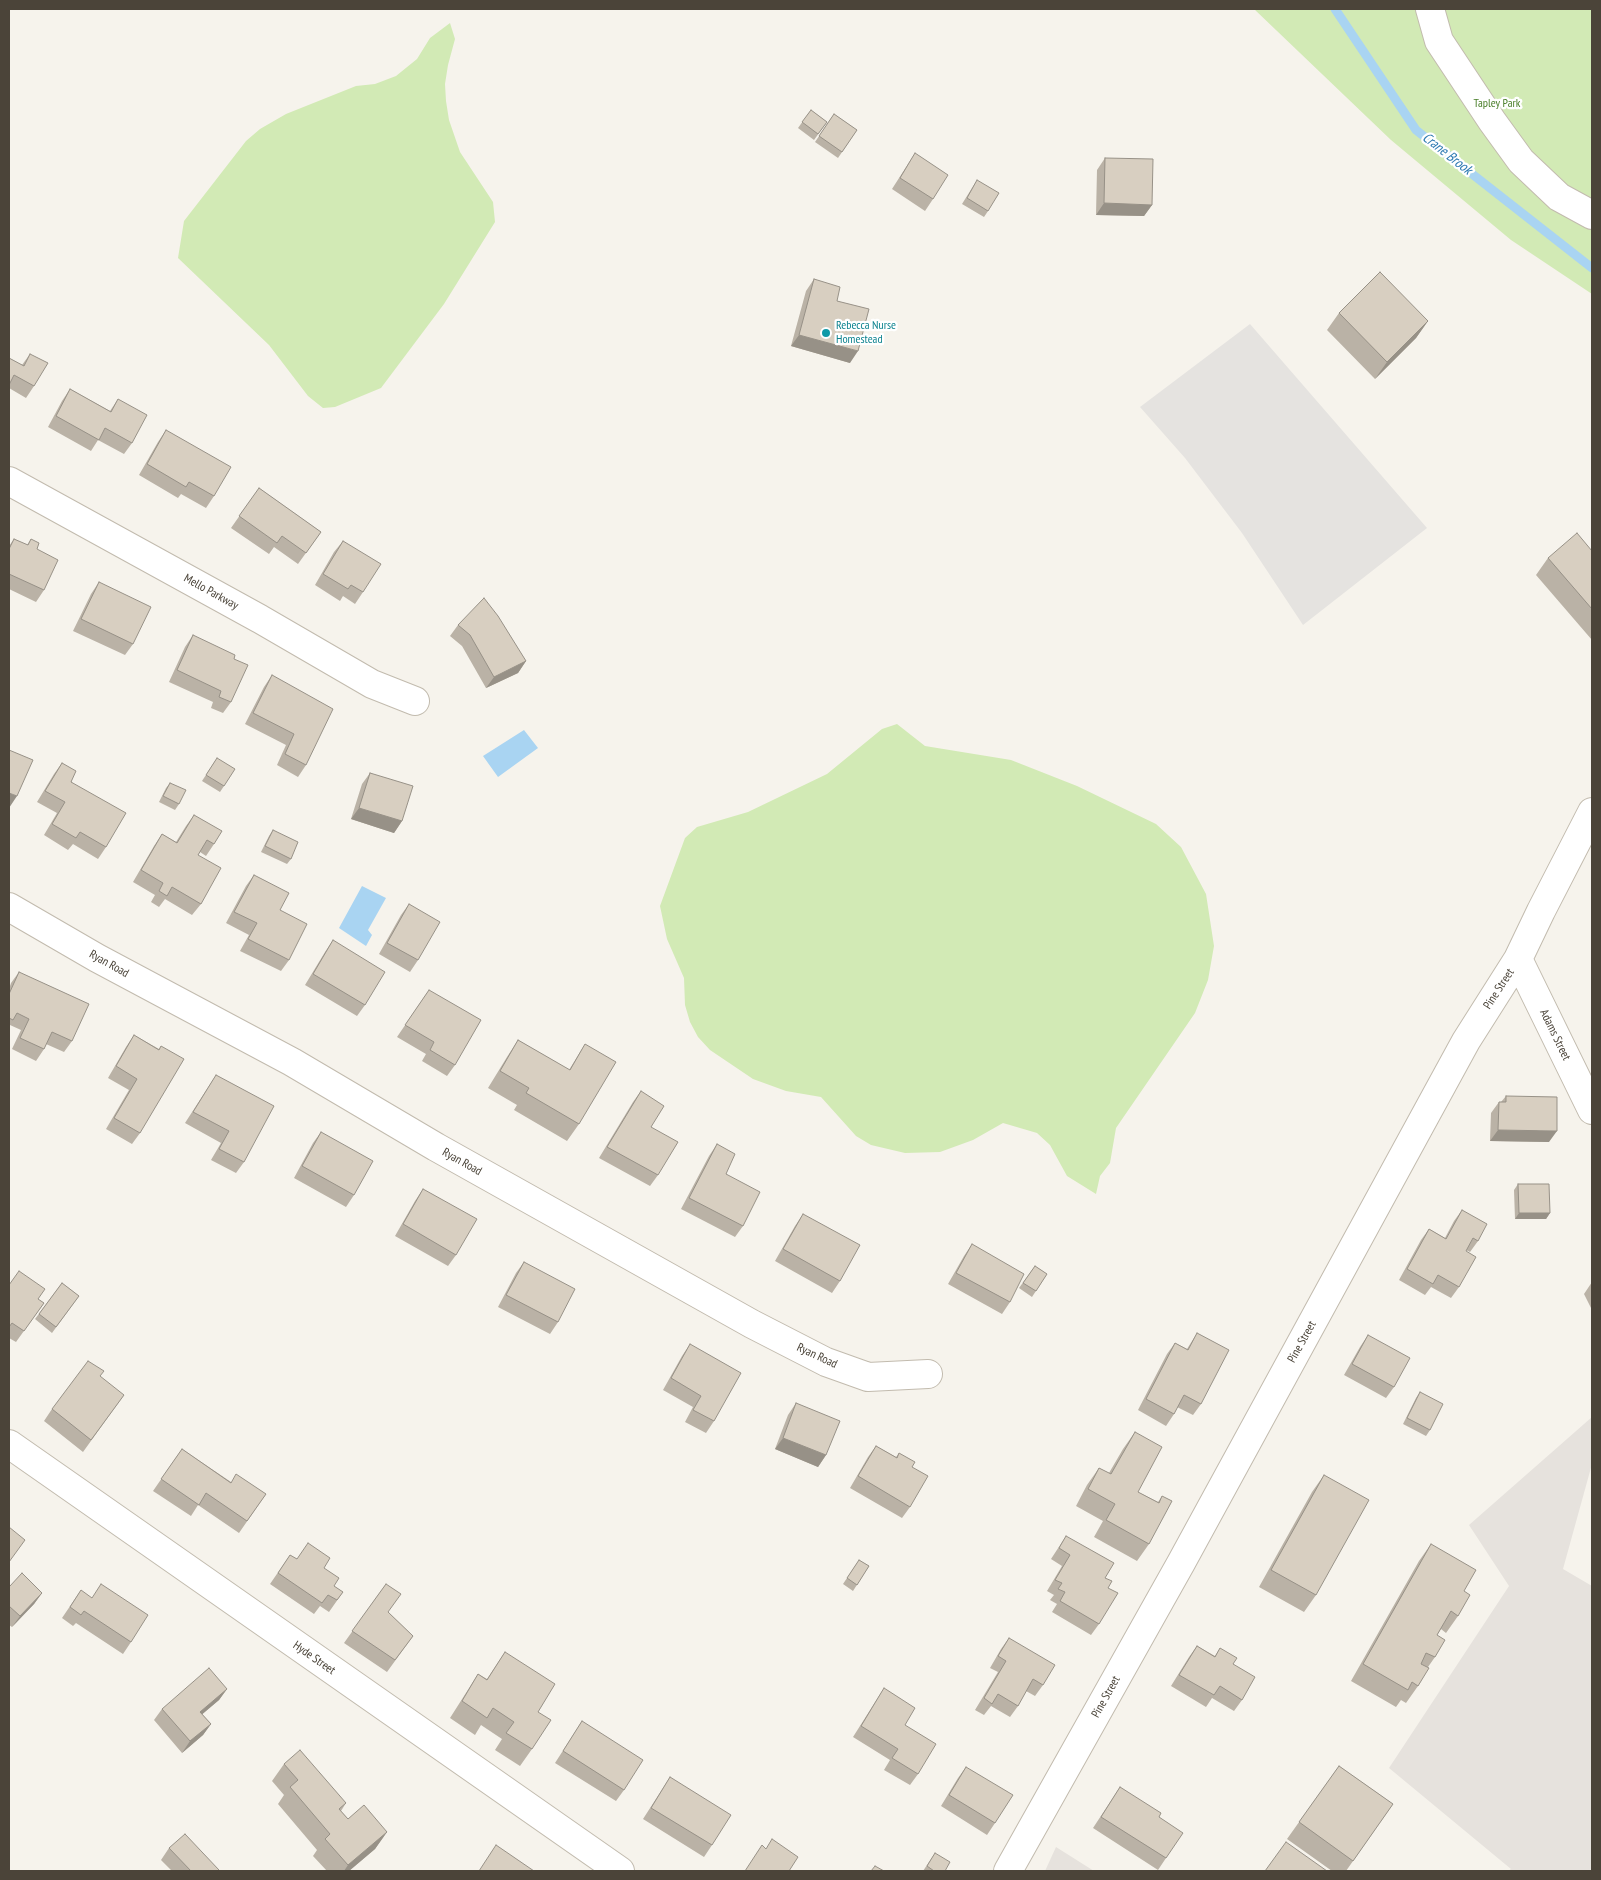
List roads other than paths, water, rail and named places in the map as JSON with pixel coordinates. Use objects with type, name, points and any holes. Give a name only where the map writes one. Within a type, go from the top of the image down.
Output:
[{"type":"street","points":[[1430,9],[1439,41],[1492,121],[1521,160],[1559,197],[1592,215]]},
{"type":"street","name":"Mello Parkway","points":[[9,481],[260,619],[372,684],[415,701]]},
{"type":"street","name":"Pine Street","points":[[1008,1871],[1177,1570],[1466,1041],[1518,959],[1592,812]]},
{"type":"street","name":"Ryan Road","points":[[9,907],[97,958],[292,1062],[436,1147],[752,1324],[818,1358],[868,1377],[928,1374]]},
{"type":"street","name":"Adams Street","points":[[1518,959],[1592,1110]]},
{"type":"street","name":"Hyde Street","points":[[9,1444],[620,1871]]},
{"type":"water","points":[[524,730],[538,748],[498,777],[483,756]]},
{"type":"water","points":[[362,886],[386,898],[368,930],[372,935],[366,946],[339,928]]},
{"type":"waterway","name":"Crane Brook","points":[[1335,9],[1416,130],[1592,268]]},
{"type":"place","name":"Rebecca Nurse Homestead","points":[[826,333]]},
{"type":"park label","name":"Tapley Park","points":[[1497,104]]}]
